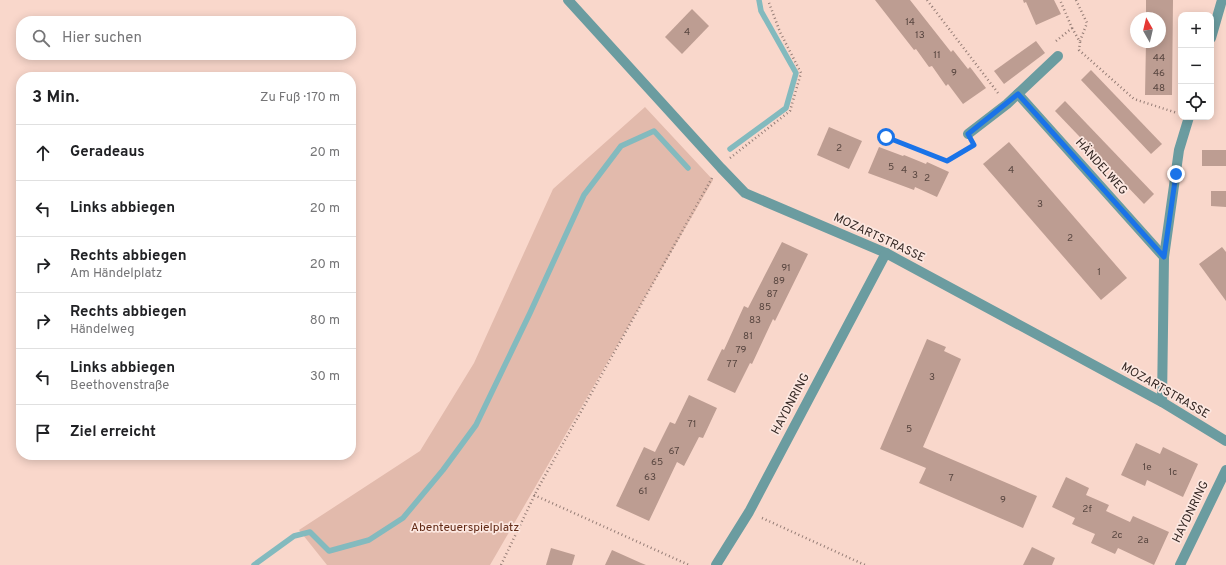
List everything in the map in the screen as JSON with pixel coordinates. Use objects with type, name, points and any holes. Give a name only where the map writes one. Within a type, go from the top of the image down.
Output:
[{"type":"street","name":"MOZARTSTRASSE","points":[[568,0],[745,193],[886,253],[1162,402],[1226,441]]},
{"type":"street","points":[[1214,28],[1222,0]]},
{"type":"street","points":[[968,134],[1007,104],[1058,56]]},
{"type":"street","name":"HÄNDELWEG","points":[[1018,94],[1164,257]]},
{"type":"street","points":[[1162,402],[1164,257],[1179,150],[1187,120]]},
{"type":"street","name":"HAYDNRING","points":[[716,565],[749,512],[886,253]]},
{"type":"street","name":"HAYDNRING","points":[[1180,565],[1226,470]]},
{"type":"path","points":[[501,565],[534,495],[708,182],[732,156],[790,111],[801,73],[780,32],[768,0]]},
{"type":"path","points":[[927,0],[1007,104]]},
{"type":"path","points":[[1060,0],[1072,28],[1080,42]]},
{"type":"path","points":[[1076,0],[1087,23],[1080,42],[1079,50],[1134,99],[1178,113]]},
{"type":"path","points":[[1058,56],[1050,46],[1072,28]]},
{"type":"path","points":[[883,142],[886,137],[947,161],[974,145],[968,134]]},
{"type":"path","points":[[534,495],[689,565]]},
{"type":"path","points":[[749,512],[865,565]]},
{"type":"green space","name":"Abenteuerspielplatz","points":[[645,107],[713,180],[490,565],[327,565],[299,530],[420,451],[474,363],[553,189]]},
{"type":"building","points":[[875,0],[910,0],[951,52],[953,50],[968,69],[970,67],[986,88],[963,104],[948,84],[946,86],[932,66],[929,67],[916,49],[914,50]]},
{"type":"building","points":[[1023,0],[1054,0],[1061,14],[1036,25],[1026,2],[1024,3]]},
{"type":"building","points":[[1146,0],[1173,0],[1172,95],[1145,95],[1146,48],[1166,48],[1166,12],[1146,12]]},
{"type":"building","points":[[692,9],[709,26],[682,54],[665,37]]},
{"type":"building","points":[[1036,41],[1045,53],[1004,84],[994,71]]},
{"type":"building","points":[[1091,70],[1162,144],[1151,154],[1081,80]]},
{"type":"building","points":[[1065,101],[1154,194],[1144,204],[1055,111]]},
{"type":"building","points":[[829,127],[862,141],[849,169],[817,155]]},
{"type":"building","points":[[1009,142],[1127,278],[1101,300],[983,164]]},
{"type":"building","points":[[879,147],[926,164],[927,162],[949,172],[937,197],[915,187],[914,190],[868,173]]},
{"type":"building","points":[[1202,150],[1226,150],[1226,166],[1202,166]]},
{"type":"building","points":[[1211,191],[1226,191],[1226,207],[1211,206]]},
{"type":"building","points":[[782,242],[808,254],[775,321],[773,319],[752,364],[750,363],[735,393],[707,380],[722,349],[724,350],[744,306],[748,308]]},
{"type":"building","points":[[1222,247],[1226,252],[1226,301],[1199,264]]},
{"type":"building","points":[[927,339],[946,347],[944,351],[961,359],[923,447],[1037,496],[1023,528],[919,483],[926,468],[880,449]]},
{"type":"building","points":[[689,395],[717,408],[703,438],[699,437],[684,466],[677,462],[649,521],[616,506],[644,447],[655,452],[670,422],[675,424]]},
{"type":"building","points":[[1136,443],[1160,454],[1163,447],[1198,464],[1183,497],[1147,480],[1145,486],[1121,475]]},
{"type":"building","points":[[1066,477],[1089,488],[1086,495],[1109,505],[1106,511],[1130,522],[1133,516],[1169,532],[1154,565],[1118,548],[1115,554],[1091,543],[1095,534],[1072,524],[1075,518],[1052,507]]},
{"type":"building","points":[[1032,547],[1055,558],[1052,565],[1023,565]]},
{"type":"building","points":[[551,548],[575,555],[572,565],[546,565]]},
{"type":"building","points":[[612,550],[641,563],[646,565],[605,565]]},
{"type":"waterway","points":[[730,149],[786,108],[796,73],[761,11],[759,0]]},
{"type":"waterway","points":[[254,565],[294,536],[310,532],[329,551],[369,540],[403,518],[443,470],[476,425],[530,313],[584,195],[621,146],[654,131],[688,168]]},
{"type":"route","points":[[886,137],[947,161],[974,145],[968,134],[1018,94],[1164,257],[1176,174]]}]
